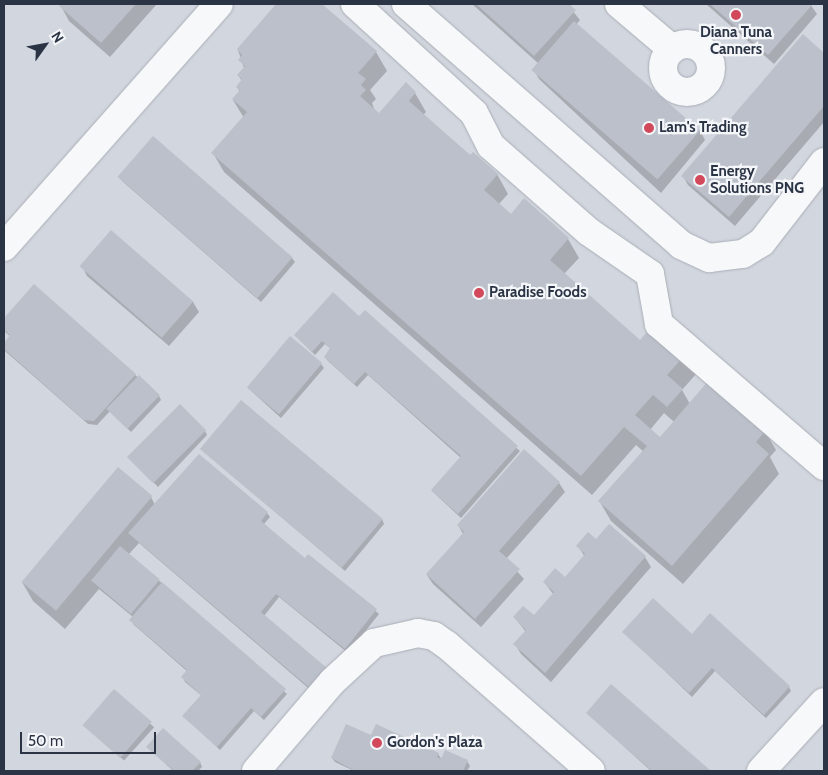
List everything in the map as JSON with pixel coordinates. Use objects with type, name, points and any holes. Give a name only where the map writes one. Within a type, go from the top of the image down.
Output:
[{"type":"street","points":[[4,247],[219,4]]},
{"type":"street","points":[[355,4],[474,113],[491,146],[589,232],[650,274],[660,324],[824,466]]},
{"type":"street","points":[[406,4],[681,245],[709,258],[743,254],[762,242],[824,162]]},
{"type":"street","points":[[619,4],[672,49]]},
{"type":"street","points":[[256,771],[333,681],[374,643],[418,633],[434,636],[446,645],[591,771]]},
{"type":"street","points":[[761,771],[824,702]]},
{"type":"shaded area","points":[[4,4],[824,4],[824,771],[4,771]]},
{"type":"building","points":[[61,4],[136,4],[101,43],[59,6]]},
{"type":"building","name":"Paradise Foods","points":[[276,4],[322,4],[377,51],[358,73],[366,79],[361,85],[366,90],[360,96],[379,113],[406,82],[416,92],[409,101],[470,155],[473,152],[498,174],[484,190],[511,214],[524,198],[569,238],[550,260],[640,340],[653,325],[686,354],[667,375],[683,389],[667,407],[653,395],[635,415],[660,437],[709,380],[766,430],[756,442],[769,454],[672,566],[598,501],[647,446],[624,427],[581,476],[211,153],[247,112],[232,99],[240,90],[236,87],[242,79],[237,75],[245,66],[238,60],[242,55],[237,49]]},
{"type":"building","points":[[476,4],[569,4],[576,10],[534,56]]},
{"type":"building","points":[[710,4],[813,4],[768,55]]},
{"type":"building","points":[[574,21],[700,131],[657,180],[531,70]]},
{"type":"building","points":[[803,34],[824,53],[824,106],[729,217],[681,176]]},
{"type":"building","points":[[153,136],[293,257],[257,298],[118,177]]},
{"type":"building","points":[[111,230],[193,302],[162,338],[80,266]]},
{"type":"building","points":[[34,284],[136,374],[94,421],[84,420],[4,349],[4,343],[10,335],[4,330],[4,318]]},
{"type":"building","points":[[333,292],[359,316],[365,310],[518,446],[458,514],[431,490],[461,456],[365,372],[354,384],[324,357],[330,348],[322,341],[312,352],[294,335]]},
{"type":"building","points":[[290,336],[322,363],[279,414],[247,387]]},
{"type":"building","points":[[139,375],[160,395],[127,429],[106,409]]},
{"type":"building","points":[[241,400],[383,519],[342,568],[200,449]]},
{"type":"building","points":[[180,404],[206,430],[153,483],[127,457]]},
{"type":"building","points":[[524,449],[560,482],[499,551],[520,569],[475,619],[426,574],[464,532],[457,525]]},
{"type":"building","points":[[199,454],[268,512],[261,521],[305,558],[308,554],[377,609],[345,649],[276,594],[261,612],[328,669],[311,689],[128,533]]},
{"type":"building","points":[[118,467],[152,496],[56,611],[22,582]]},
{"type":"building","points":[[609,524],[646,556],[545,673],[513,644],[526,630],[513,617],[523,606],[534,615],[554,592],[543,582],[555,568],[565,577],[585,554],[576,546],[588,532],[596,539]]},
{"type":"building","points":[[120,546],[160,579],[131,614],[91,580]]},
{"type":"building","points":[[162,582],[286,689],[261,717],[251,708],[217,747],[182,716],[201,695],[181,677],[187,670],[129,620]]},
{"type":"building","points":[[653,598],[692,634],[710,613],[790,686],[764,715],[712,668],[689,693],[622,632]]},
{"type":"building","points":[[611,684],[711,771],[652,771],[586,713]]},
{"type":"building","points":[[114,689],[152,722],[120,758],[83,725]]},
{"type":"building","name":"Gordon's Plaza","points":[[346,724],[371,735],[376,724],[439,753],[437,757],[441,759],[445,750],[468,760],[463,771],[355,771],[331,758]]},
{"type":"building","points":[[163,728],[201,762],[192,771],[174,771],[146,747]]},
{"type":"place","name":"Diana Tuna Canners","points":[[736,15]]},
{"type":"place","name":"Lam's Trading","points":[[649,128]]},
{"type":"place","name":"Energy Solutions PNG","points":[[700,180]]},
{"type":"place","name":"Paradise Foods","points":[[479,293]]},
{"type":"place","name":"Gordon's Plaza","points":[[377,743]]}]
